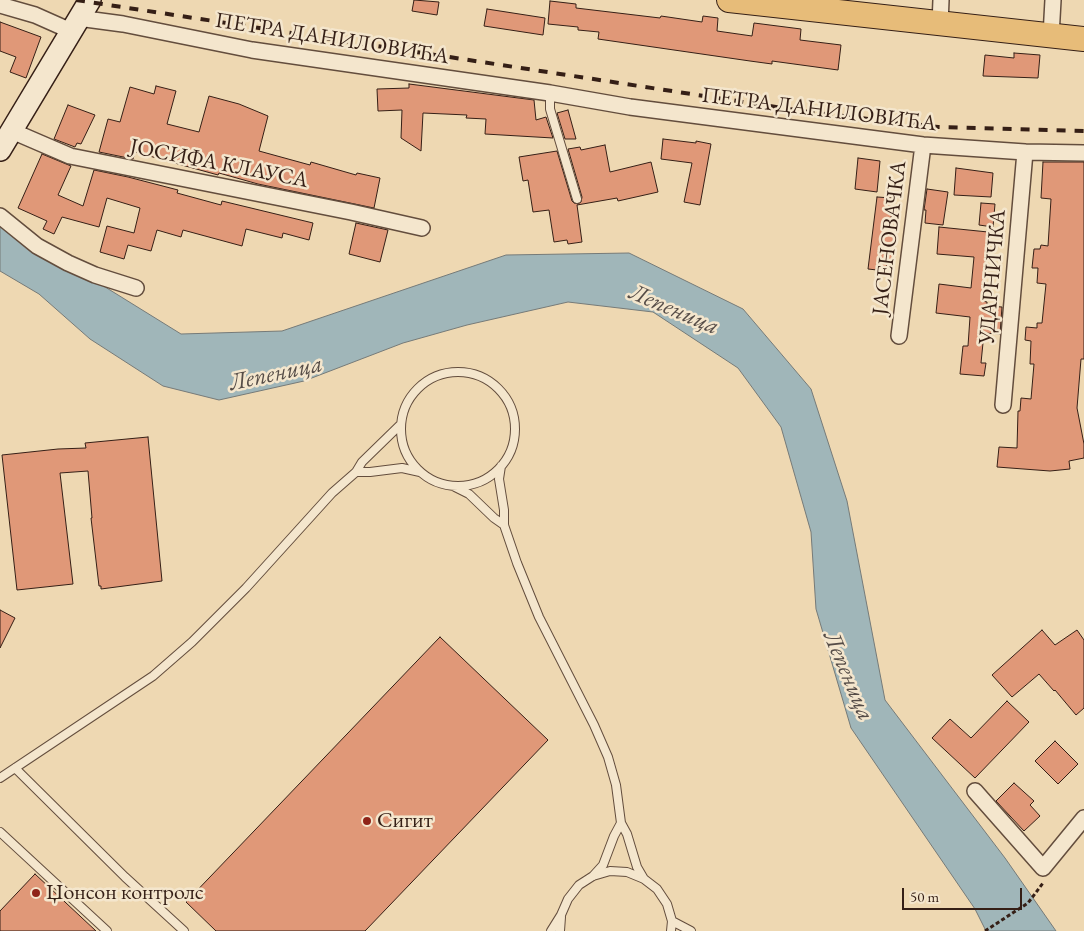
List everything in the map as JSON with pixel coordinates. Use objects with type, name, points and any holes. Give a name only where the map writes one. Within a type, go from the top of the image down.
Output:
[{"type":"main road","points":[[742,1],[847,6],[940,24],[1084,39]]},
{"type":"street","points":[[0,150],[90,0]]},
{"type":"street","points":[[940,24],[941,0]]},
{"type":"street","points":[[1050,36],[1052,0]]},
{"type":"street","name":"ПЕТРА ДАНИЛОВИЋА","points":[[0,5],[75,24],[123,24],[252,50],[550,93],[630,107],[923,145],[1025,152],[1084,153]]},
{"type":"street","name":"ЈОСИФА КЛАУСА","points":[[12,131],[70,156],[342,210],[422,228]]},
{"type":"street","name":"ЈАСЕНОВАЧКА","points":[[899,336],[923,145]]},
{"type":"street","name":"УДАРНИЧКА","points":[[1003,405],[1025,152]]},
{"type":"street","points":[[0,216],[37,246],[68,263],[95,275],[136,288]]},
{"type":"street","points":[[975,791],[1042,868],[1084,818]]},
{"type":"lane","points":[[550,93],[550,109],[577,199]]},
{"type":"lane","points":[[453,486],[471,485],[488,478],[501,466],[511,451],[515,434],[514,416],[507,399],[495,385],[480,376],[462,371],[444,373],[428,380],[414,391],[405,407],[401,424],[402,442],[409,459],[421,472],[436,482],[453,486],[469,494],[494,518],[504,524]]},
{"type":"lane","points":[[0,778],[153,676],[192,642],[246,588],[332,493],[356,472],[362,462],[401,424]]},
{"type":"lane","points":[[501,466],[499,479],[504,510],[504,524],[517,563],[539,617],[594,725],[608,757],[616,785],[621,823],[627,834],[637,867],[644,879]]},
{"type":"lane","points":[[356,472],[402,468],[421,472]]},
{"type":"lane","points":[[15,768],[125,877],[184,931]]},
{"type":"lane","points":[[551,931],[568,899],[579,885],[593,876],[603,865],[621,823]]},
{"type":"lane","points":[[0,832],[107,931]]},
{"type":"lane","points":[[593,876],[610,871],[627,872],[644,879],[657,889],[667,904],[672,920],[671,931]]},
{"type":"lane","points":[[560,931],[561,915]]},
{"type":"lane","points":[[672,920],[691,931]]},
{"type":"path","points":[[985,931],[1028,903],[1044,881],[1042,868]]},
{"type":"water","name":"Лепеница","points":[[0,224],[181,334],[282,331],[506,255],[629,253],[743,309],[811,389],[847,501],[885,700],[1005,858],[1056,931],[986,931],[975,909],[851,728],[816,609],[811,532],[781,427],[738,368],[653,312],[568,302],[467,325],[403,343],[304,381],[219,400],[163,386],[90,339],[39,294],[0,271]]},
{"type":"building","points":[[414,0],[439,2],[437,15],[412,11]]},
{"type":"building","points":[[550,1],[576,4],[576,8],[660,18],[661,16],[702,22],[703,16],[718,18],[717,31],[752,36],[754,23],[801,29],[800,40],[841,45],[838,70],[772,61],[772,64],[598,39],[599,32],[578,30],[578,27],[548,24]]},
{"type":"building","points":[[487,9],[545,18],[543,35],[484,26]]},
{"type":"building","points":[[0,22],[41,37],[26,78],[10,72],[16,57],[0,51]]},
{"type":"building","points":[[1014,53],[1040,55],[1038,78],[983,76],[985,55],[1014,58]]},
{"type":"building","points":[[409,84],[534,100],[536,120],[546,117],[553,138],[485,134],[486,119],[466,118],[467,115],[423,113],[421,151],[401,138],[402,110],[378,111],[377,89],[409,88]]},
{"type":"building","points":[[156,86],[176,91],[167,124],[199,132],[209,96],[239,104],[268,116],[259,151],[310,165],[311,162],[356,175],[357,173],[380,178],[374,208],[258,184],[219,173],[218,175],[135,152],[133,159],[99,152],[108,119],[120,122],[130,87],[154,94]]},
{"type":"building","points":[[68,105],[95,115],[81,144],[77,143],[75,147],[54,139]]},
{"type":"building","points":[[568,110],[576,139],[565,139],[557,113]]},
{"type":"building","points":[[663,139],[711,144],[700,205],[684,202],[692,163],[661,159]]},
{"type":"building","points":[[605,145],[610,172],[651,162],[658,192],[618,201],[617,198],[577,205],[582,242],[568,244],[567,240],[554,242],[549,210],[533,212],[528,180],[523,181],[519,157],[557,151],[572,201],[578,204],[581,202],[582,197],[568,149],[580,147],[581,150]]},
{"type":"building","points":[[42,154],[71,166],[58,195],[83,206],[94,170],[178,190],[177,193],[221,205],[222,201],[313,223],[309,240],[283,233],[282,238],[246,229],[242,246],[183,230],[181,237],[157,230],[151,251],[128,245],[124,259],[100,252],[107,226],[134,233],[140,208],[107,198],[99,227],[62,217],[54,234],[43,229],[47,221],[18,208]]},
{"type":"building","points":[[858,158],[880,161],[877,192],[855,189]]},
{"type":"building","points":[[1043,162],[1084,162],[1084,359],[1081,359],[1077,408],[1084,444],[1084,458],[1069,461],[1070,469],[1050,471],[997,467],[999,447],[1017,448],[1018,411],[1020,411],[1021,398],[1031,399],[1034,364],[1030,364],[1031,341],[1025,340],[1026,327],[1037,328],[1037,323],[1042,323],[1046,284],[1037,283],[1038,268],[1032,268],[1034,249],[1040,249],[1041,245],[1048,246],[1051,199],[1041,198]]},
{"type":"building","points":[[956,168],[993,173],[991,197],[954,195]]},
{"type":"building","points":[[927,189],[948,192],[943,225],[925,223],[926,210],[924,210]]},
{"type":"building","points":[[877,197],[892,198],[891,221],[897,222],[893,265],[887,265],[886,271],[868,269]]},
{"type":"building","points":[[981,203],[995,204],[993,227],[979,225]]},
{"type":"building","points":[[356,223],[388,230],[380,262],[349,254]]},
{"type":"building","points":[[939,227],[988,232],[982,301],[987,302],[987,306],[1002,307],[1000,334],[984,333],[981,363],[986,363],[984,376],[960,374],[963,346],[968,346],[970,317],[936,313],[939,284],[971,288],[974,257],[937,254]]},
{"type":"building","points":[[148,437],[162,581],[101,589],[101,586],[99,586],[91,518],[88,471],[60,473],[73,584],[17,590],[2,455],[86,448],[85,443]]},
{"type":"building","points":[[0,610],[15,618],[0,648]]},
{"type":"building","points":[[1042,630],[1055,645],[1077,630],[1084,640],[1084,708],[1076,715],[1039,674],[1012,697],[992,675]]},
{"type":"building","name":"Сигит","points":[[440,637],[548,740],[365,931],[216,931],[186,902]]},
{"type":"building","points":[[1007,701],[1029,722],[975,778],[932,738],[950,719],[971,738]]},
{"type":"building","points":[[1055,741],[1078,764],[1058,784],[1035,761]]},
{"type":"building","points":[[1014,783],[1034,801],[1030,805],[1040,816],[1024,831],[996,801]]},
{"type":"building","name":"Џонсон контролс","points":[[35,874],[96,931],[0,931],[0,911]]},
{"type":"railway","points":[[76,0],[809,112],[938,127],[1084,131]]},
{"type":"place","name":"Сигит","points":[[367,821]]},
{"type":"place","name":"Џонсон контролс","points":[[36,893]]}]
